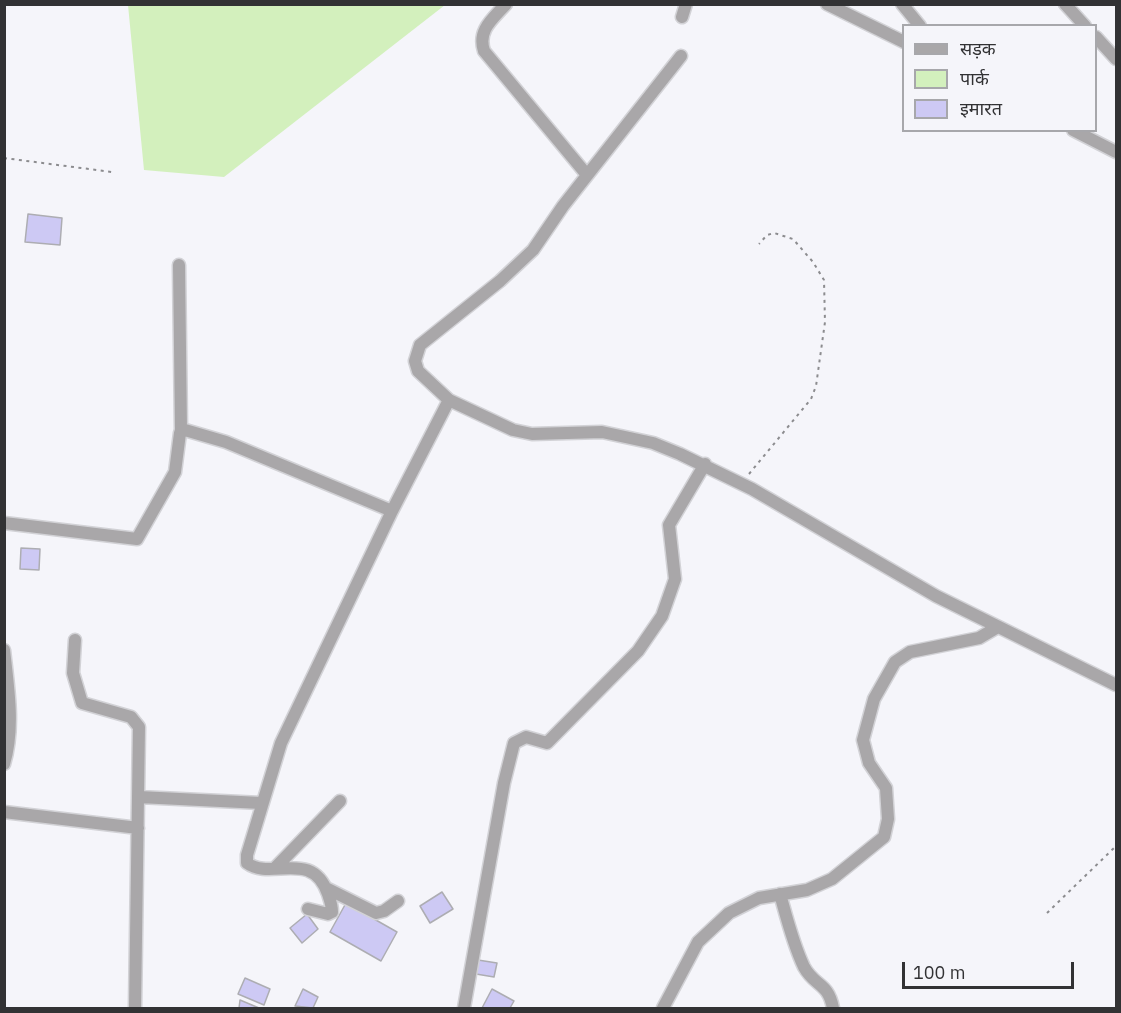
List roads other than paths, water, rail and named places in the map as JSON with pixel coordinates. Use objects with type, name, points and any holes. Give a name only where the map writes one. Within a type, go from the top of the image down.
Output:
[{"type":"street","points":[[506,4],[481,36],[484,51],[587,175]]},
{"type":"street","points":[[682,17],[686,4]]},
{"type":"street","points":[[827,4],[902,42]]},
{"type":"street","points":[[902,4],[918,24]]},
{"type":"street","points":[[1065,4],[1083,24]]},
{"type":"street","points":[[1097,39],[1116,59]]},
{"type":"street","points":[[681,56],[520,264],[420,345],[415,361],[418,371],[449,400],[513,430],[532,434],[585,431],[626,436],[653,443],[705,464],[858,549],[915,585],[996,628],[1116,685]]},
{"type":"street","points":[[1077,132],[1116,152]]},
{"type":"street","points":[[4,523],[136,539],[175,472],[181,430],[179,265]]},
{"type":"street","points":[[308,909],[328,914],[332,912],[326,888],[320,880],[306,870],[288,866],[253,867],[247,863],[261,803],[286,733],[392,511],[449,400]]},
{"type":"street","points":[[181,430],[226,442],[392,511]]},
{"type":"street","points":[[464,1008],[504,783],[514,743],[526,737],[547,743],[645,642],[662,616],[675,579],[670,521],[705,464]]},
{"type":"street","points":[[663,1008],[692,951],[704,935],[737,908],[759,898],[807,890],[832,879],[876,844],[886,833],[889,808],[886,788],[865,755],[863,740],[874,699],[895,662],[910,652],[979,638],[996,628]]},
{"type":"street","points":[[75,640],[73,673],[82,703],[126,715],[138,723],[135,1008]]},
{"type":"street","points":[[4,650],[9,724],[9,745],[4,764]]},
{"type":"street","points":[[139,797],[261,803]]},
{"type":"street","points":[[276,867],[340,801]]},
{"type":"street","points":[[4,812],[138,828]]},
{"type":"street","points":[[326,888],[376,913],[398,901]]},
{"type":"street","points":[[780,894],[799,955],[809,974],[829,992],[833,1008]]}]
